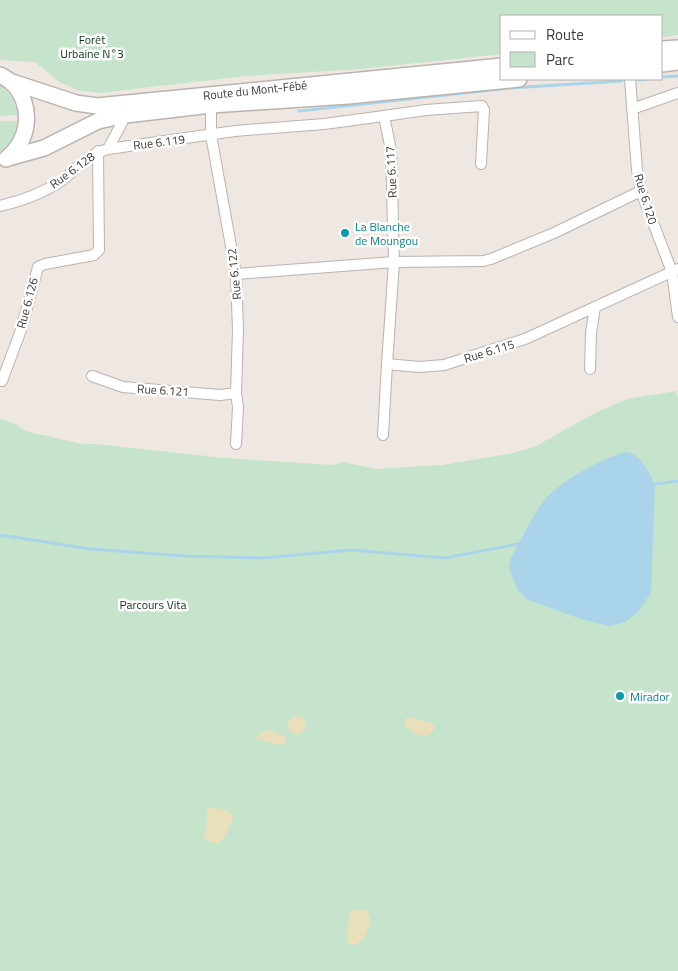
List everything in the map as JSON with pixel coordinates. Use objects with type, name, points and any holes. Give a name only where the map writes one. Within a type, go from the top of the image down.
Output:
[{"type":"street","points":[[663,49],[678,48]]},
{"type":"street","points":[[663,64],[678,62]]},
{"type":"street","name":"Route du Mont-Fébé","points":[[6,79],[76,103],[97,106],[500,66]]},
{"type":"street","points":[[4,160],[18,146],[25,133],[27,118],[24,102],[6,79]]},
{"type":"street","name":"Route du Mont-Fébé","points":[[4,160],[44,148],[98,122],[126,115],[210,105],[348,96],[509,80]]},
{"type":"street","name":"Rue 6.120","points":[[630,80],[637,170],[641,191],[675,270],[678,317]]},
{"type":"street","points":[[632,109],[678,93]]},
{"type":"street","name":"Rue 6.122","points":[[210,105],[211,135],[236,274],[238,330],[236,444]]},
{"type":"street","points":[[211,135],[235,131],[324,124],[426,110],[482,106],[484,110],[481,164]]},
{"type":"street","name":"Rue 6.128","points":[[0,206],[17,202],[60,182],[89,156],[103,150],[126,115]]},
{"type":"street","name":"Rue 6.117","points":[[384,116],[391,150],[394,262]]},
{"type":"street","name":"Rue 6.119","points":[[103,150],[211,135]]},
{"type":"street","name":"Rue 6.126","points":[[2,381],[21,330],[38,267],[94,255],[99,250],[103,150]]},
{"type":"street","points":[[236,274],[394,262],[483,261],[554,233],[641,191]]},
{"type":"street","points":[[383,435],[394,262]]},
{"type":"street","name":"Rue 6.115","points":[[387,364],[419,367],[444,365],[525,339],[675,270]]},
{"type":"street","points":[[590,369],[591,333],[595,307]]},
{"type":"street","name":"Rue 6.121","points":[[92,376],[123,387],[220,395],[236,393]]},
{"type":"green space","name":"Forêt Urbaine N°3","points":[[0,0],[678,0],[678,35],[663,37],[663,15],[500,15],[500,54],[361,69],[246,76],[99,93],[77,90],[59,82],[35,62],[0,60]]},
{"type":"green space","points":[[0,84],[11,98],[18,115],[0,116]]},
{"type":"green space","points":[[0,121],[17,121],[12,138],[0,152]]},
{"type":"green space","name":"Parcours Vita","points":[[676,391],[678,398],[678,971],[0,971],[0,418],[17,425],[25,431],[82,444],[224,458],[333,465],[344,462],[375,469],[442,465],[513,453],[536,446],[595,413],[627,399]]},
{"type":"sand","points":[[293,716],[301,716],[306,721],[304,732],[293,734],[288,729],[288,721]]},
{"type":"sand","points":[[409,717],[433,724],[434,729],[427,736],[416,734],[404,723],[406,718]]},
{"type":"sand","points":[[270,730],[285,736],[284,744],[281,745],[256,739],[263,731]]},
{"type":"sand","points":[[207,809],[227,811],[233,818],[224,838],[217,844],[207,841],[204,837]]},
{"type":"sand","points":[[355,909],[367,911],[370,917],[366,934],[358,943],[353,945],[347,943],[349,915]]},
{"type":"water","points":[[627,452],[640,461],[655,484],[651,593],[638,612],[625,622],[609,626],[581,619],[526,599],[517,589],[509,568],[511,557],[542,503],[554,491],[584,470],[607,458]]},
{"type":"waterway","points":[[663,77],[678,76]]},
{"type":"waterway","points":[[299,111],[510,88],[622,81]]},
{"type":"waterway","points":[[652,486],[678,481]]},
{"type":"waterway","points":[[0,535],[91,549],[183,556],[262,558],[351,550],[445,558],[523,543]]},
{"type":"place","name":"La Blanche de Moungou","points":[[345,233]]},
{"type":"place","name":"Mirador","points":[[620,696]]}]
